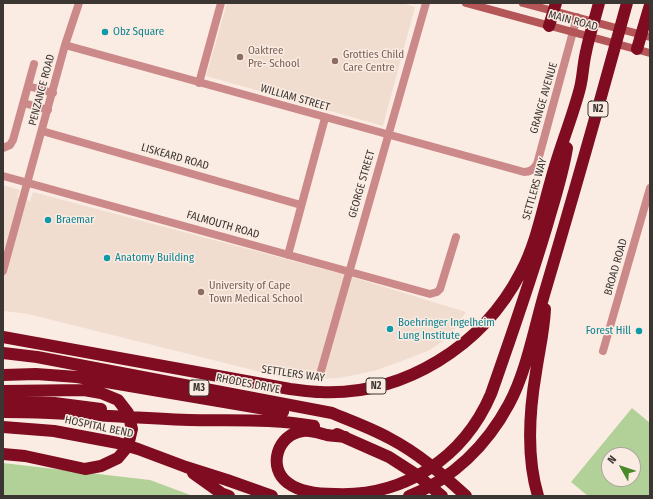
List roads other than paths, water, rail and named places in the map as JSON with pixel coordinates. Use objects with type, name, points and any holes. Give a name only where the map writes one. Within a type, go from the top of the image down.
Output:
[{"type":"highway","name":"SETTLERS WAY","points":[[3,337],[305,391],[320,392],[350,391],[378,386],[404,378],[434,364],[448,356],[469,339],[492,316],[514,285],[527,259],[555,165],[573,113],[580,86],[586,52],[599,3]]},
{"type":"highway","name":"N2","points":[[409,496],[439,482],[479,448],[495,427],[516,391],[568,216],[627,3]]},
{"type":"highway","points":[[633,48],[641,35],[650,5]]},
{"type":"highway","points":[[549,26],[554,7]]},
{"type":"highway","points":[[345,437],[326,435],[312,431],[303,431],[293,434],[283,442],[278,452],[278,471],[283,479],[297,488],[323,494],[360,493],[391,487],[407,481],[436,465],[461,443],[471,430],[486,406],[491,394],[538,259],[564,168],[573,113]]},
{"type":"highway","points":[[538,496],[534,482],[530,455],[530,429],[533,392],[544,328],[546,290]]},
{"type":"highway","name":"RHODES DRIVE","points":[[3,353],[37,357],[332,413],[390,438],[438,471],[464,494]]},
{"type":"highway","points":[[3,375],[36,374],[77,377],[329,421],[360,425]]},
{"type":"highway","points":[[3,391],[84,390],[101,393],[118,400],[128,413],[132,429],[128,446],[118,458],[102,466],[85,469],[25,456],[3,454]]},
{"type":"highway","points":[[3,402],[54,403],[190,420]]},
{"type":"highway","points":[[3,412],[190,420],[245,419],[299,423],[329,430],[389,457],[417,475],[442,496]]},
{"type":"highway","name":"HOSPITAL BEND","points":[[3,427],[54,431],[104,440],[138,449],[186,467]]},
{"type":"highway","points":[[186,467],[221,493],[229,496]]},
{"type":"highway","points":[[186,467],[272,496]]},
{"type":"main road","name":"MAIN ROAD","points":[[467,3],[650,53]]},
{"type":"main road","name":"MAIN ROAD","points":[[523,3],[554,7],[580,18],[641,35]]},
{"type":"street","name":"PENZANCE ROAD","points":[[3,271],[79,3]]},
{"type":"street","points":[[199,83],[221,3]]},
{"type":"street","name":"GEORGE STREET","points":[[321,372],[426,3]]},
{"type":"street","name":"GRANGE AVENUE","points":[[519,172],[529,172],[534,169],[537,164],[580,18]]},
{"type":"street","name":"WILLIAM STREET","points":[[66,45],[519,172]]},
{"type":"street","points":[[3,148],[10,145],[13,140],[34,64]]},
{"type":"street","points":[[28,86],[53,93]]},
{"type":"street","points":[[24,103],[48,110]]},
{"type":"street","points":[[288,255],[325,118]]},
{"type":"street","name":"LISKEARD ROAD","points":[[42,131],[301,205]]},
{"type":"street","name":"FALMOUTH ROAD","points":[[3,176],[430,294],[437,292],[442,285],[456,237]]},
{"type":"street","name":"BROAD ROAD","points":[[603,351],[650,188]]},
{"type":"place","name":"Obz Square","points":[[105,32]]},
{"type":"place","name":"Oaktree Pre- School","points":[[240,57]]},
{"type":"place","name":"Grotties Child Care Centre","points":[[335,61]]},
{"type":"place","name":"Braemar","points":[[48,220]]},
{"type":"place","name":"Anatomy Building","points":[[107,258]]},
{"type":"place","name":"University of Cape Town Medical School","points":[[201,292]]},
{"type":"place","name":"Boehringer Ingelheim Lung Institute","points":[[390,329]]},
{"type":"place","name":"Forest Hill","points":[[639,331]]}]
